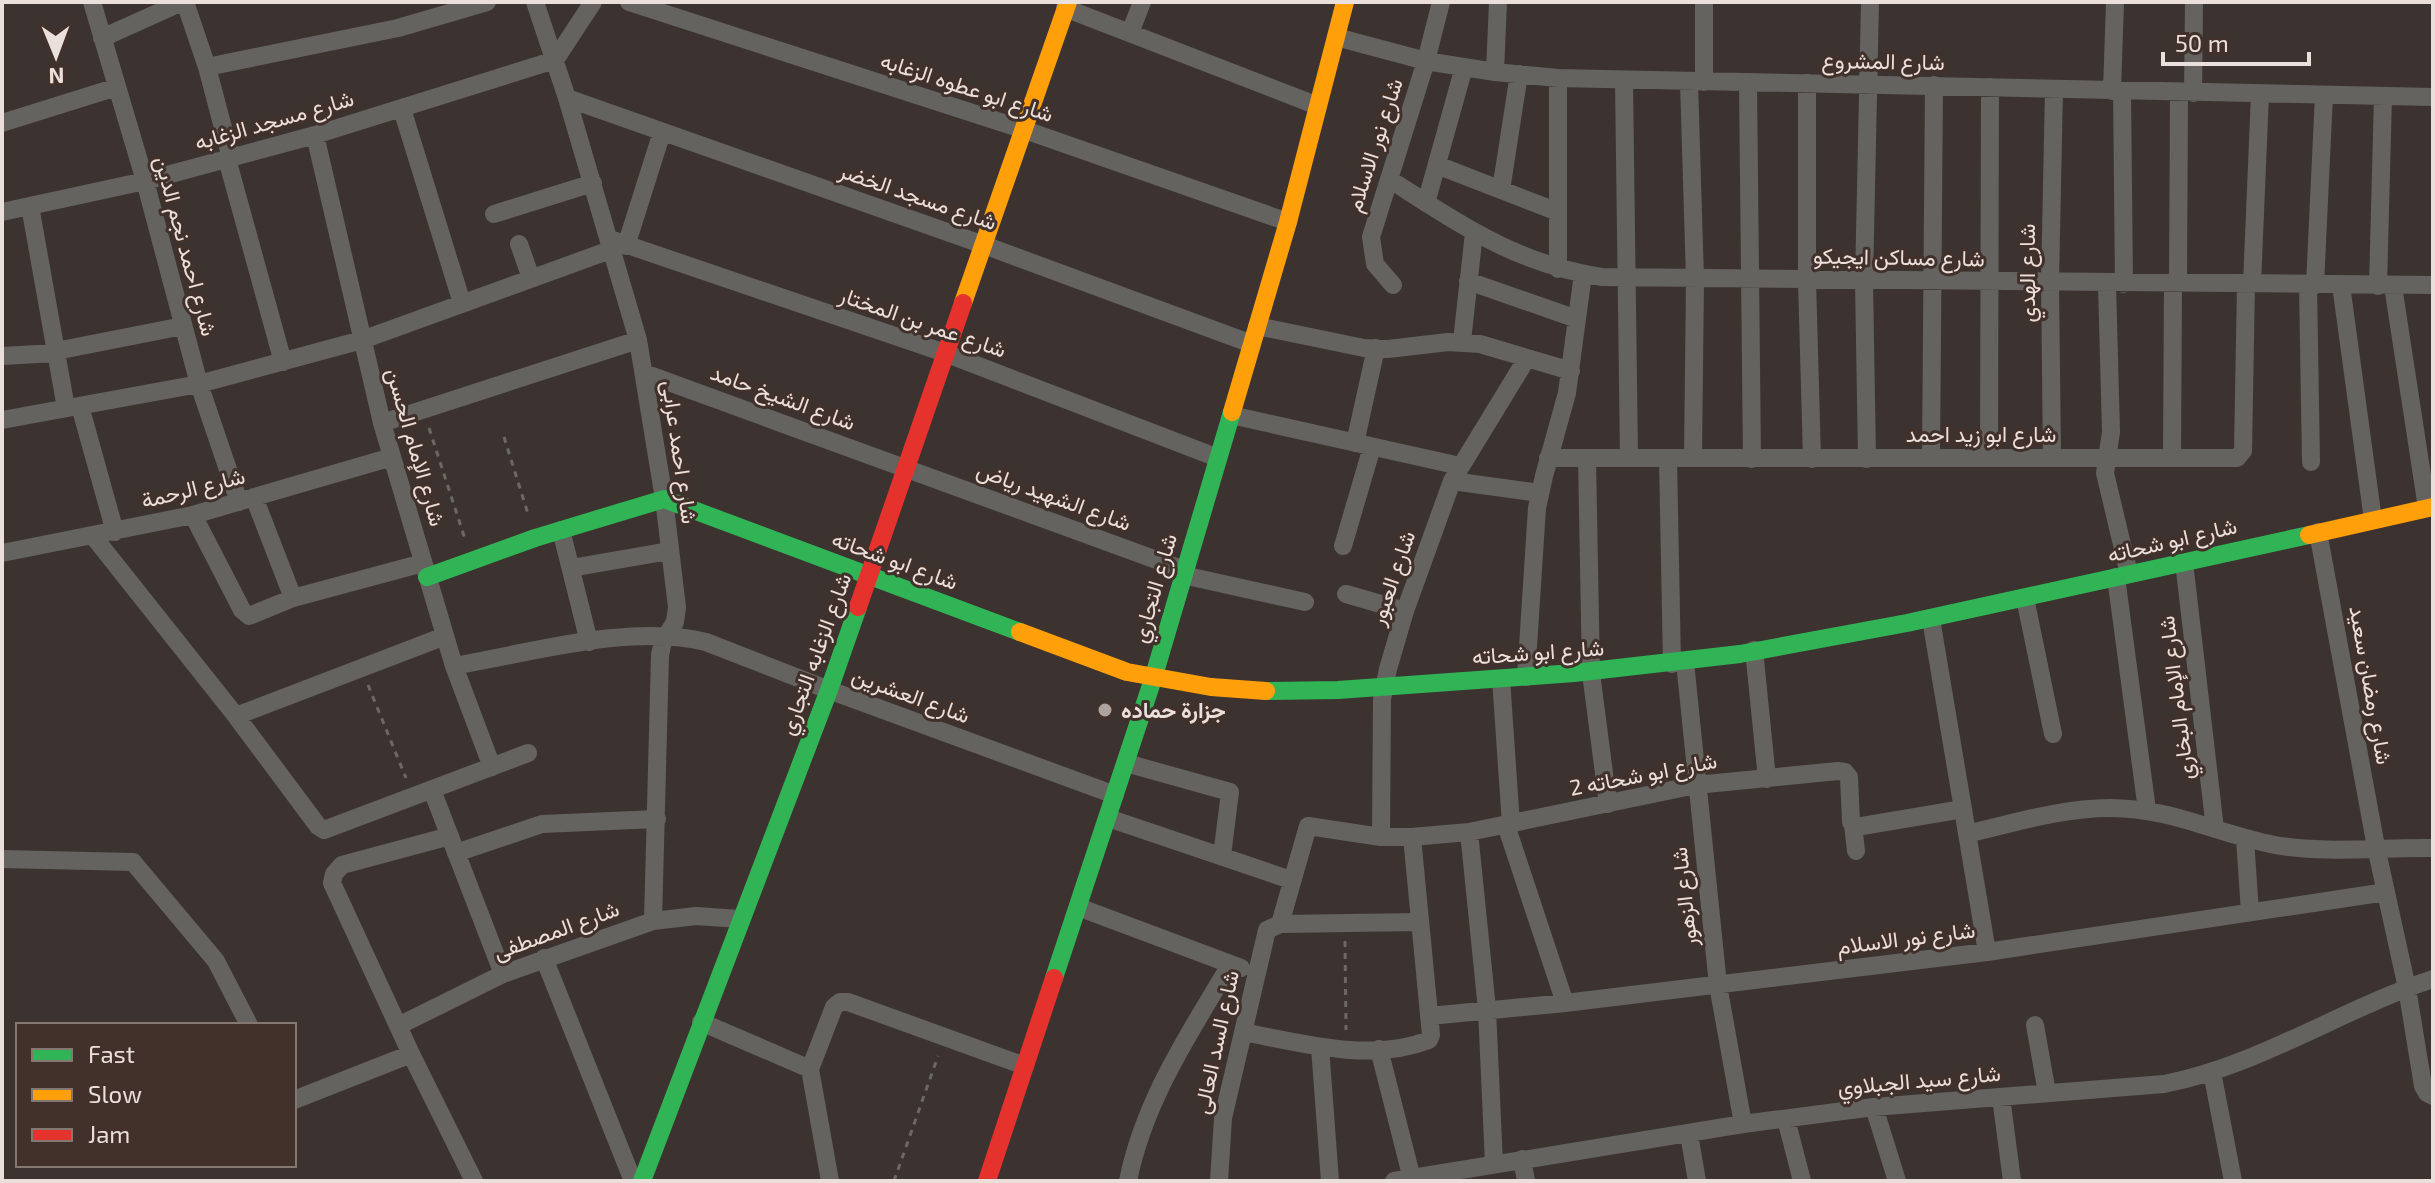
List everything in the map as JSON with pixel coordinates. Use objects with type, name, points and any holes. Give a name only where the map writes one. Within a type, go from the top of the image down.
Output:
[{"type":"street","name":"شارع احمد نجم الدين","points":[[92,2],[145,181],[199,384],[246,500],[293,598]]},
{"type":"street","points":[[102,38],[163,6],[184,2],[207,67],[283,362]]},
{"type":"street","points":[[207,67],[398,28],[487,2]]},
{"type":"street","name":"شارع احمد عرابى","points":[[535,2],[593,183],[617,245],[638,340],[664,499],[677,614],[660,655],[653,921]]},
{"type":"street","points":[[555,60],[593,2]]},
{"type":"street","name":"شارع ابو عطوه الزغابه","points":[[629,2],[1025,130],[1288,222]]},
{"type":"street","points":[[1130,33],[1142,2]]},
{"type":"street","name":"شارع التجاري","points":[[987,1181],[1153,679],[1288,222],[1345,2]]},
{"type":"street","name":"شارع نور الاسلام","points":[[1393,285],[1375,264],[1371,246],[1373,228],[1426,61],[1441,2]]},
{"type":"street","points":[[1495,72],[1498,2]]},
{"type":"street","points":[[1693,458],[1696,82],[1704,2]]},
{"type":"street","points":[[1867,459],[1864,281],[1870,2]]},
{"type":"street","points":[[2115,2],[2115,284],[2111,432],[2106,457],[2106,482],[2123,576],[2147,810]]},
{"type":"street","points":[[2172,457],[2176,284],[2194,2]]},
{"type":"street","points":[[1066,5],[1318,106]]},
{"type":"street","name":"شارع الزغابه التجاري","points":[[642,1181],[829,690],[1066,5]]},
{"type":"street","name":"شارع المشروع","points":[[1336,37],[1426,61],[1558,78],[2433,97]]},
{"type":"street","name":"شارع مسجد الزغابه","points":[[2,212],[145,181],[315,135],[555,60]]},
{"type":"street","points":[[1426,203],[1464,67]]},
{"type":"street","points":[[1501,190],[1519,74]]},
{"type":"street","points":[[1558,78],[1558,269]]},
{"type":"street","points":[[1624,81],[1629,458]]},
{"type":"street","points":[[1748,83],[1752,459]]},
{"type":"street","points":[[1807,83],[1807,280],[1812,459]]},
{"type":"street","points":[[1931,458],[1934,85]]},
{"type":"street","points":[[2,123],[117,87]]},
{"type":"street","points":[[1989,457],[1990,87]]},
{"type":"street","name":"شارع الهدي","points":[[2052,458],[2050,283],[2054,89]]},
{"type":"street","points":[[2249,284],[2260,94]]},
{"type":"street","points":[[2311,462],[2312,285],[2324,95]]},
{"type":"street","points":[[2383,96],[2385,286],[2430,508]]},
{"type":"street","name":"شارع مسجد الخضر","points":[[567,98],[984,245],[1255,335],[1376,348],[1462,341],[1571,371]]},
{"type":"street","points":[[402,109],[462,303]]},
{"type":"street","points":[[2,420],[199,384],[362,340],[617,245],[662,132]]},
{"type":"street","name":"شارع الإمام الحسن","points":[[315,135],[382,423],[454,666],[492,767]]},
{"type":"street","points":[[1437,165],[1558,212]]},
{"type":"street","name":"شارع مساكن ايجيكو","points":[[1389,179],[1474,233],[1529,260],[1583,274],[1626,278],[1751,280],[2433,285]]},
{"type":"street","points":[[494,214],[593,183]]},
{"type":"street","points":[[30,206],[56,352],[115,532]]},
{"type":"street","points":[[1462,341],[1474,233]]},
{"type":"street","points":[[519,244],[531,278]]},
{"type":"street","name":"شارع عمر بن المختار","points":[[617,245],[945,353],[1218,458]]},
{"type":"street","points":[[1526,677],[1540,493],[1571,371],[1583,274]]},
{"type":"street","points":[[1468,281],[1577,319]]},
{"type":"street","name":"شارع ابو زيد احمد","points":[[1548,458],[2237,458],[2242,454],[2249,284]]},
{"type":"street","points":[[2341,285],[2373,520]]},
{"type":"street","points":[[2,356],[56,352],[183,326]]},
{"type":"street","points":[[382,423],[638,340]]},
{"type":"street","points":[[1343,546],[1364,445],[1376,348]]},
{"type":"street","name":"شارع العبور","points":[[1381,837],[1384,687],[1405,611],[1456,474],[1527,358]]},
{"type":"street","name":"شارع الشيخ حامد","points":[[644,373],[907,467]]},
{"type":"street","points":[[1231,415],[1364,445],[1456,474],[1540,493]]},
{"type":"street","name":"شارع الرحمة","points":[[2,553],[193,515],[392,457]]},
{"type":"street","points":[[1587,458],[1591,673],[1608,804]]},
{"type":"street","name":"شارع الزهور","points":[[1668,459],[1679,663],[1718,985],[1743,1124]]},
{"type":"street","name":"شارع الشهيد رياض","points":[[907,467],[1184,572],[1305,602]]},
{"type":"street","points":[[193,515],[245,614],[254,615],[293,598],[473,560],[664,499]]},
{"type":"street","name":"شارع ابو شحاته","points":[[664,499],[1127,672],[1222,690],[1257,692],[1591,673],[1679,663],[1931,619],[2430,508]]},
{"type":"street","points":[[561,530],[589,642]]},
{"type":"street","name":"شارع رمضان سعيد","points":[[2318,532],[2376,847],[2407,988],[2423,1086],[2433,1096]]},
{"type":"street","points":[[93,536],[324,830],[528,753]]},
{"type":"street","points":[[571,568],[669,551]]},
{"type":"street","name":"شارع الإمام البخاري","points":[[2184,562],[2215,829]]},
{"type":"street","points":[[1346,594],[1405,611]]},
{"type":"street","points":[[2025,598],[2053,734]]},
{"type":"street","points":[[1931,619],[1987,952]]},
{"type":"street","name":"شارع العشرين","points":[[454,666],[589,642],[667,634],[706,642],[1115,795]]},
{"type":"street","points":[[236,716],[445,636]]},
{"type":"street","points":[[1754,650],[1767,779]]},
{"type":"street","points":[[1501,679],[1508,824],[1565,1003]]},
{"type":"street","points":[[1126,763],[1230,792],[1222,856]]},
{"type":"street","name":"شارع ابو شحاته 2","points":[[1291,880],[1308,826],[1381,837],[1469,832],[1696,785],[1845,772],[1849,777],[1853,825]]},
{"type":"street","points":[[432,790],[503,974]]},
{"type":"street","points":[[1967,834],[2078,810],[2113,808],[2170,814],[2245,839],[2302,848],[2433,848]]},
{"type":"street","points":[[1856,851],[1853,825],[1963,809]]},
{"type":"street","points":[[1108,818],[1291,880]]},
{"type":"street","points":[[474,1181],[411,1054],[332,878],[342,865],[453,845],[542,824],[657,819]]},
{"type":"street","points":[[1469,832],[1487,1009],[1494,1164]]},
{"type":"street","points":[[1243,1032],[1346,1050],[1379,1049],[1427,1042],[1431,1038],[1412,837]]},
{"type":"street","points":[[2245,839],[2250,912]]},
{"type":"street","points":[[2,859],[133,862],[216,961],[248,1023]]},
{"type":"street","name":"شارع السد العالى","points":[[1219,1181],[1223,1118],[1255,973],[1267,930],[1280,924],[1291,880]]},
{"type":"street","name":"شارع نور الاسلام","points":[[1429,1016],[1565,1003],[1987,952],[2386,892]]},
{"type":"street","points":[[1078,907],[1255,973]]},
{"type":"street","name":"شارع المصطفى","points":[[398,1026],[503,974],[653,921],[696,916],[740,919]]},
{"type":"street","points":[[1280,924],[1419,922]]},
{"type":"street","points":[[544,958],[633,1181]]},
{"type":"street","points":[[1128,1181],[1152,1101],[1230,965]]},
{"type":"street","name":"شارع سيد الجبلاوي","points":[[1403,1180],[1743,1124],[1874,1107],[2164,1084],[2212,1072],[2433,979]]},
{"type":"street","points":[[830,1181],[810,1069],[834,1007],[840,1002],[848,1002],[1025,1066]]},
{"type":"street","points":[[701,1022],[810,1069]]},
{"type":"street","points":[[2035,1025],[2047,1093]]},
{"type":"street","points":[[1320,1047],[1330,1181]]},
{"type":"street","points":[[1379,1049],[1403,1180]]},
{"type":"street","points":[[296,1099],[411,1054]]},
{"type":"street","points":[[2212,1072],[2233,1181]]},
{"type":"street","points":[[2001,1097],[2012,1181]]},
{"type":"street","points":[[1874,1107],[1897,1181]]},
{"type":"street","points":[[1786,1119],[1802,1181]]},
{"type":"street","points":[[1689,1134],[1697,1181]]},
{"type":"street","points":[[1522,1159],[1526,1181]]},
{"type":"path","points":[[422,409],[473,560]]},
{"type":"path","points":[[504,437],[535,538]]},
{"type":"path","points":[[361,668],[413,797]]},
{"type":"path","points":[[1344,922],[1346,1050]]},
{"type":"path","points":[[894,1181],[944,1037]]},
{"type":"traffic: fast","points":[[1054,978],[1153,679],[1232,412]]},
{"type":"traffic: fast","points":[[427,577],[535,538],[664,499],[1020,632]]},
{"type":"traffic: fast","points":[[1266,691],[1338,690],[1574,673],[1740,654],[1907,623],[2309,535]]},
{"type":"traffic: fast","points":[[642,1181],[858,607]]},
{"type":"traffic: slow","points":[[963,303],[1068,2]]},
{"type":"traffic: slow","points":[[1232,412],[1288,222],[1345,2]]},
{"type":"traffic: slow","points":[[2309,535],[2433,507]]},
{"type":"traffic: slow","points":[[1020,632],[1127,672],[1211,687],[1266,691]]},
{"type":"traffic: jam","points":[[858,607],[963,303]]},
{"type":"traffic: jam","points":[[987,1181],[1054,978]]},
{"type":"place","name":"جزارة حماده","points":[[1105,710]]}]
